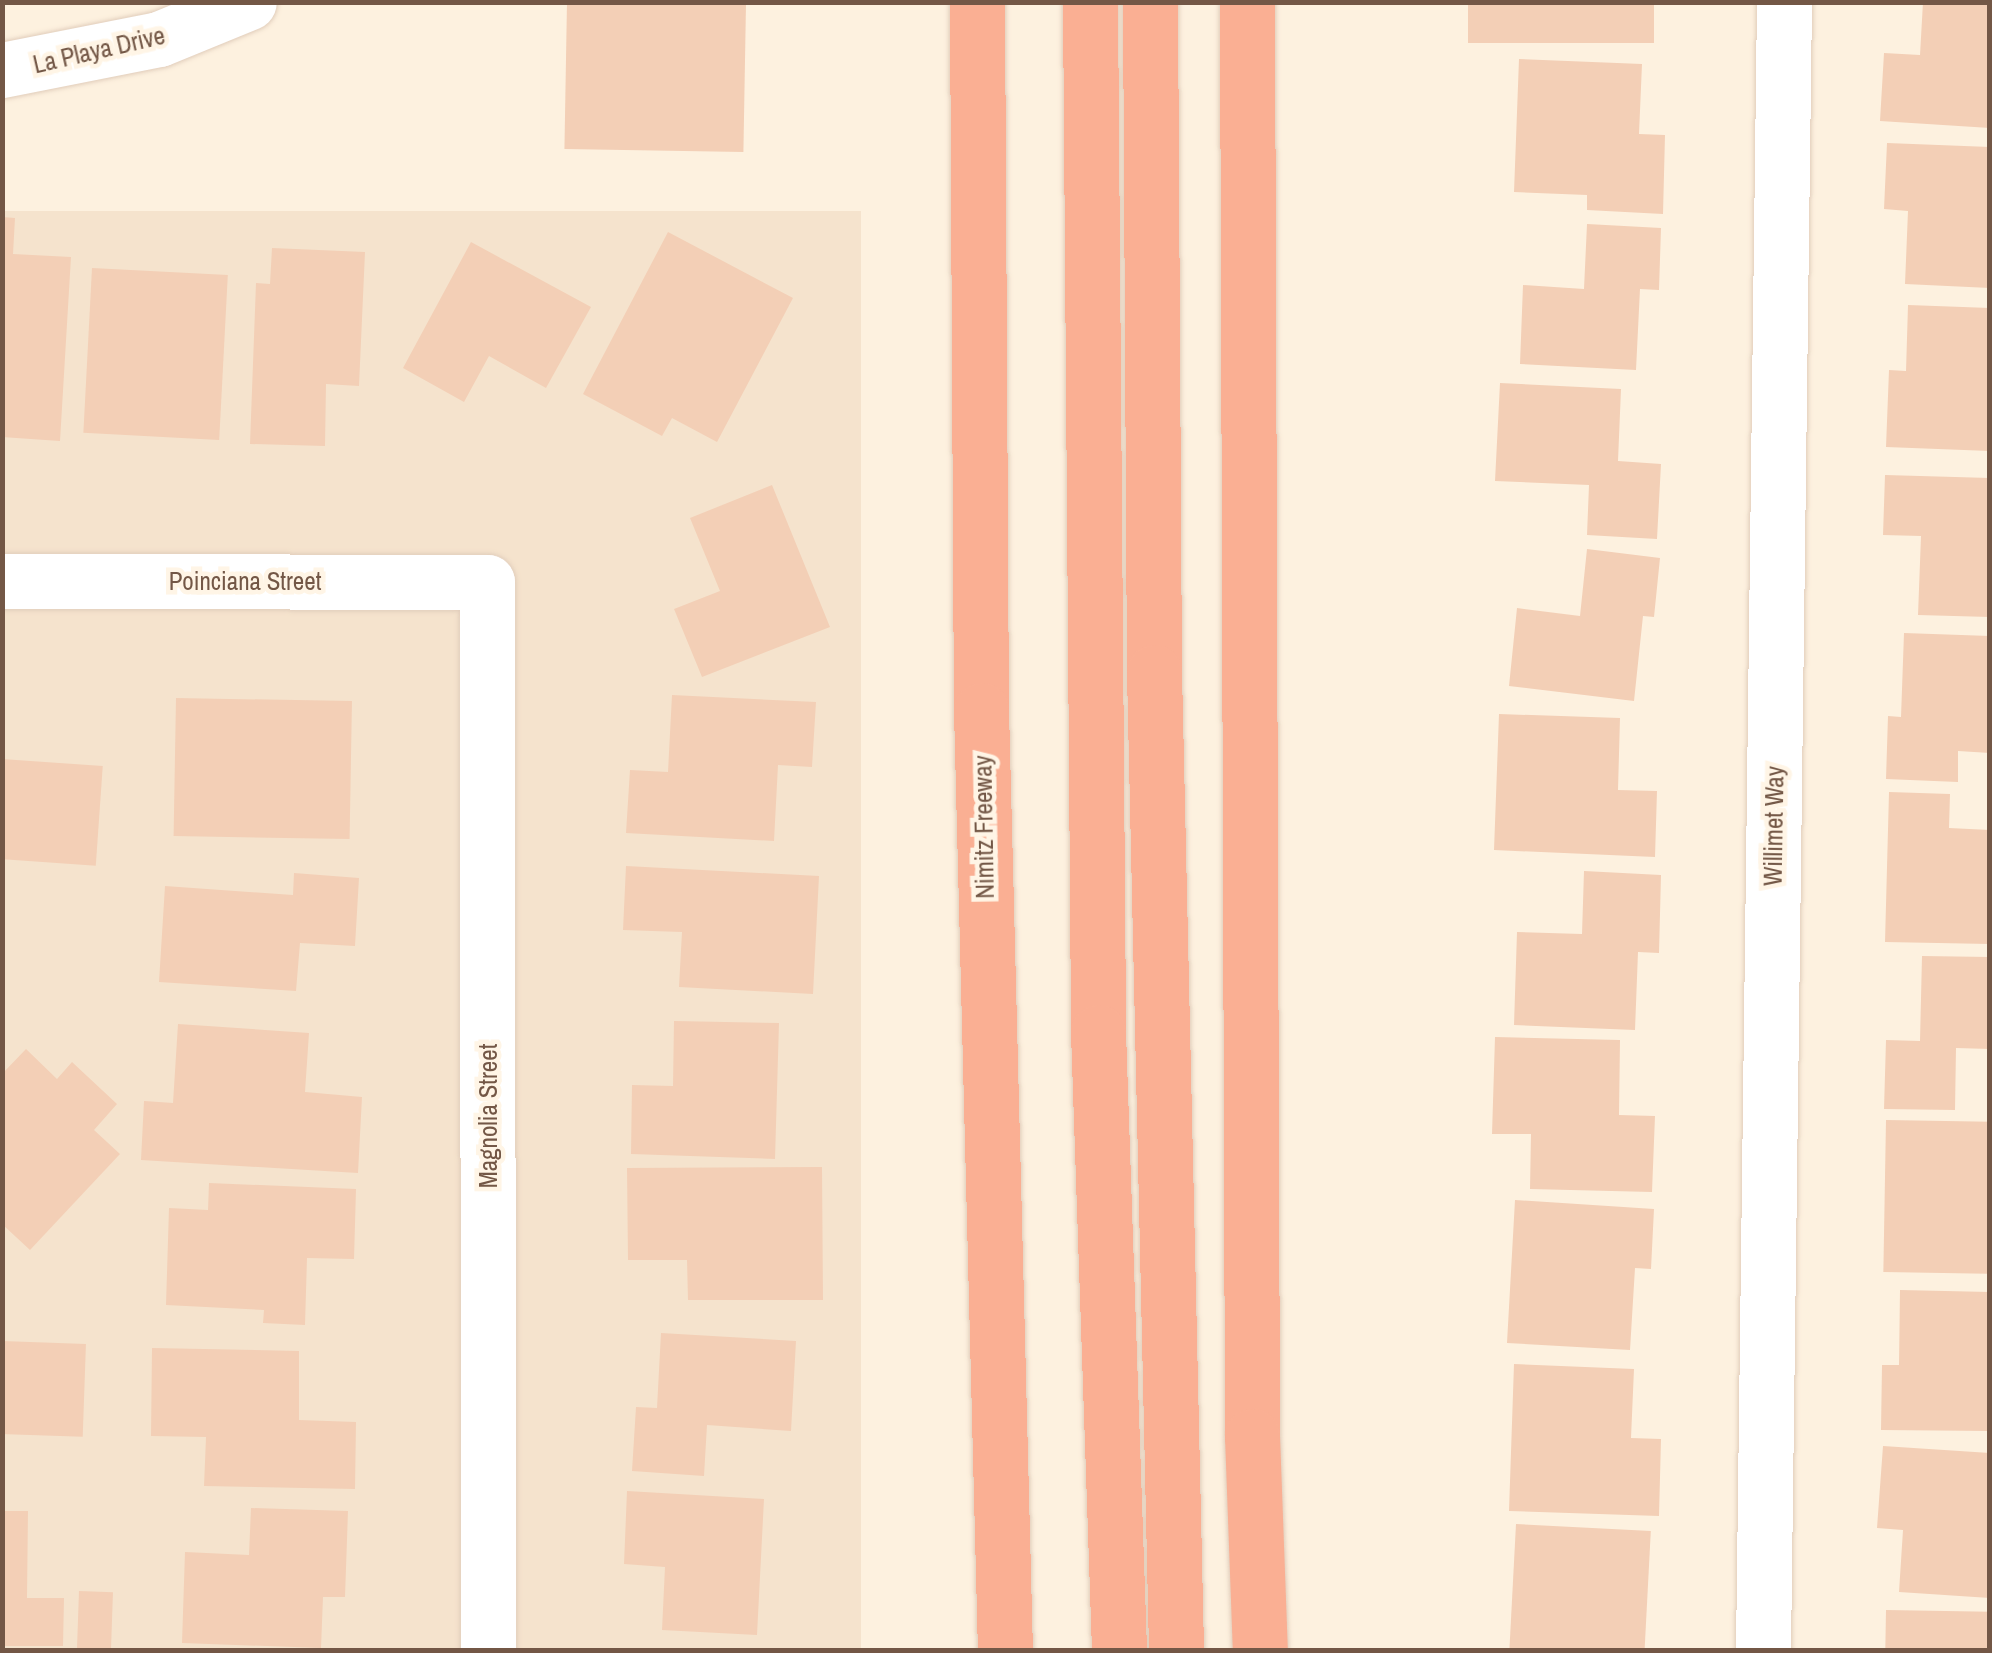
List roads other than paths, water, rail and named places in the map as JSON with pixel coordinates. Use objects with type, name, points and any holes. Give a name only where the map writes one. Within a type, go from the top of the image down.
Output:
[{"type":"highway","name":"Nimitz Freeway","points":[[977,2],[981,710],[1005,1650]]},
{"type":"highway","points":[[1090,2],[1098,1032],[1118,1650]]},
{"type":"highway","points":[[1150,2],[1154,672],[1176,1650]]},
{"type":"highway","points":[[1248,2],[1252,1436],[1260,1650]]},
{"type":"street","name":"La Playa Drive","points":[[2,70],[141,44],[249,2]]},
{"type":"street","name":"Willimet Way","points":[[1763,1650],[1784,2]]},
{"type":"street","name":"Poinciana Street","points":[[2,580],[487,582]]},
{"type":"street","name":"Magnolia Street","points":[[487,582],[488,1650]]}]
